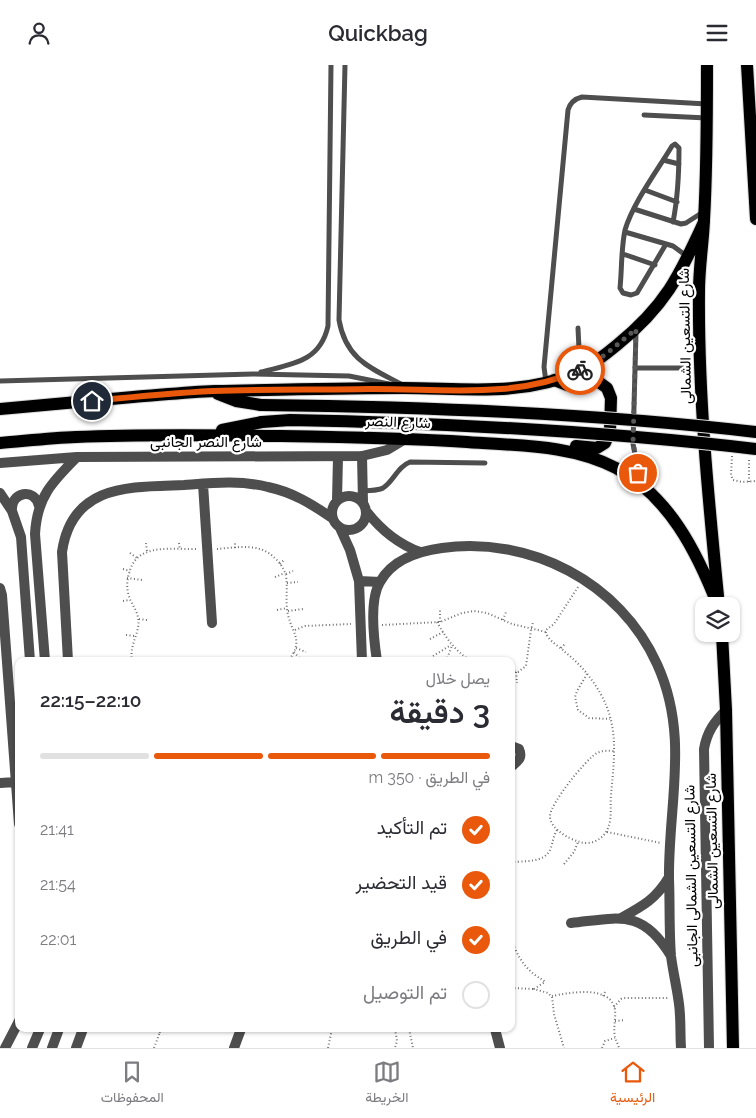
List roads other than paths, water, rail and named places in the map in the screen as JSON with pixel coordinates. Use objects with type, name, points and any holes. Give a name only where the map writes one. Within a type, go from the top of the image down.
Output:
[{"type":"main road","name":"شارع التسعين الشمالى","points":[[707,65],[704,217],[699,291],[700,385],[718,597]]},
{"type":"main road","points":[[747,65],[756,219]]},
{"type":"main road","points":[[0,409],[213,391],[407,388],[494,391],[550,381],[580,371],[636,329],[658,307],[688,257],[704,217]]},
{"type":"main road","points":[[547,448],[559,444],[597,448],[605,443],[610,431],[610,398],[604,385],[591,380],[567,385],[550,381]]},
{"type":"main road","points":[[213,391],[236,401],[261,405],[390,406],[508,411],[756,432]]},
{"type":"main road","points":[[208,435],[262,422],[290,420],[496,426],[598,433],[752,453]]},
{"type":"main road","name":"شارع النصر","points":[[0,443],[74,437],[208,435],[408,438],[562,450],[590,457],[617,468],[661,503],[678,526],[715,597]]},
{"type":"main road","name":"شارع التسعين الشمالى","points":[[722,642],[726,710],[733,1048]]},
{"type":"street","name":"شارع النصر الجانبى","points":[[0,463],[77,457],[362,456],[387,450],[408,438]]},
{"type":"street","points":[[340,528],[354,529],[361,526],[365,520],[362,456]]},
{"type":"street","points":[[45,657],[35,534],[39,506],[53,481],[77,457]]},
{"type":"street","points":[[332,518],[332,512],[339,492],[338,457]]},
{"type":"street","points":[[68,657],[62,552],[67,532],[76,516],[96,499],[115,490],[240,482],[268,487],[296,496],[332,518],[340,528],[350,550],[359,581],[362,657]]},
{"type":"street","points":[[203,484],[212,623]]},
{"type":"street","points":[[0,493],[12,511],[21,537],[30,657]]},
{"type":"street","points":[[12,511],[15,498],[23,493],[32,495],[39,506]]},
{"type":"street","points":[[337,500],[343,497],[357,497],[384,532],[406,547],[420,552]]},
{"type":"street","points":[[377,657],[374,606],[380,582],[395,566],[405,559],[420,552],[452,547],[498,547],[542,558],[583,579],[618,607],[633,625],[653,657],[666,685],[673,714],[676,752],[669,876],[671,956],[678,998],[681,1048]]},
{"type":"street","points":[[359,581],[380,582]]},
{"type":"street","points":[[0,588],[15,769]]},
{"type":"street","name":"شارع التسعين الشمالى الجانبى","points":[[709,1048],[704,749],[706,736],[712,725],[726,710]]},
{"type":"street","points":[[515,748],[519,749],[521,753],[520,758],[515,763]]},
{"type":"street","points":[[0,783],[15,782]]},
{"type":"street","points":[[621,918],[653,899],[669,876]]},
{"type":"street","points":[[571,923],[621,918],[638,921],[652,930],[663,942],[671,956]]},
{"type":"street","points":[[5,1048],[15,1029]]},
{"type":"street","points":[[32,1048],[39,1032]]},
{"type":"street","points":[[52,1048],[58,1032]]},
{"type":"street","points":[[76,1048],[82,1032]]},
{"type":"street","points":[[234,1048],[240,1032]]},
{"type":"street","points":[[496,1032],[500,1048]]},
{"type":"lane","points":[[253,374],[305,359],[320,346],[327,333],[331,65]]},
{"type":"lane","points":[[345,65],[339,321],[341,331],[350,349],[364,364],[407,388]]},
{"type":"lane","points":[[550,381],[544,367],[570,105],[573,101],[582,97],[707,104]]},
{"type":"lane","points":[[644,115],[707,118]]},
{"type":"lane","points":[[666,244],[637,293],[634,295],[624,294],[620,288],[625,232],[634,209],[645,190],[672,146],[676,144],[679,148],[679,164],[677,202],[673,223]]},
{"type":"lane","points":[[663,160],[679,164]]},
{"type":"lane","points":[[645,190],[677,202]]},
{"type":"lane","points":[[634,209],[673,223],[686,223],[704,217]]},
{"type":"lane","points":[[625,232],[676,247],[688,257]]},
{"type":"lane","points":[[623,254],[655,265]]},
{"type":"lane","points":[[578,328],[579,349],[590,364]]},
{"type":"lane","points":[[634,480],[638,469],[633,444],[636,329]]},
{"type":"lane","points":[[635,368],[684,368]]},
{"type":"lane","points":[[0,381],[253,374],[348,376],[407,388]]},
{"type":"lane","points":[[363,491],[378,490],[384,487],[402,466],[410,462],[484,463]]}]
